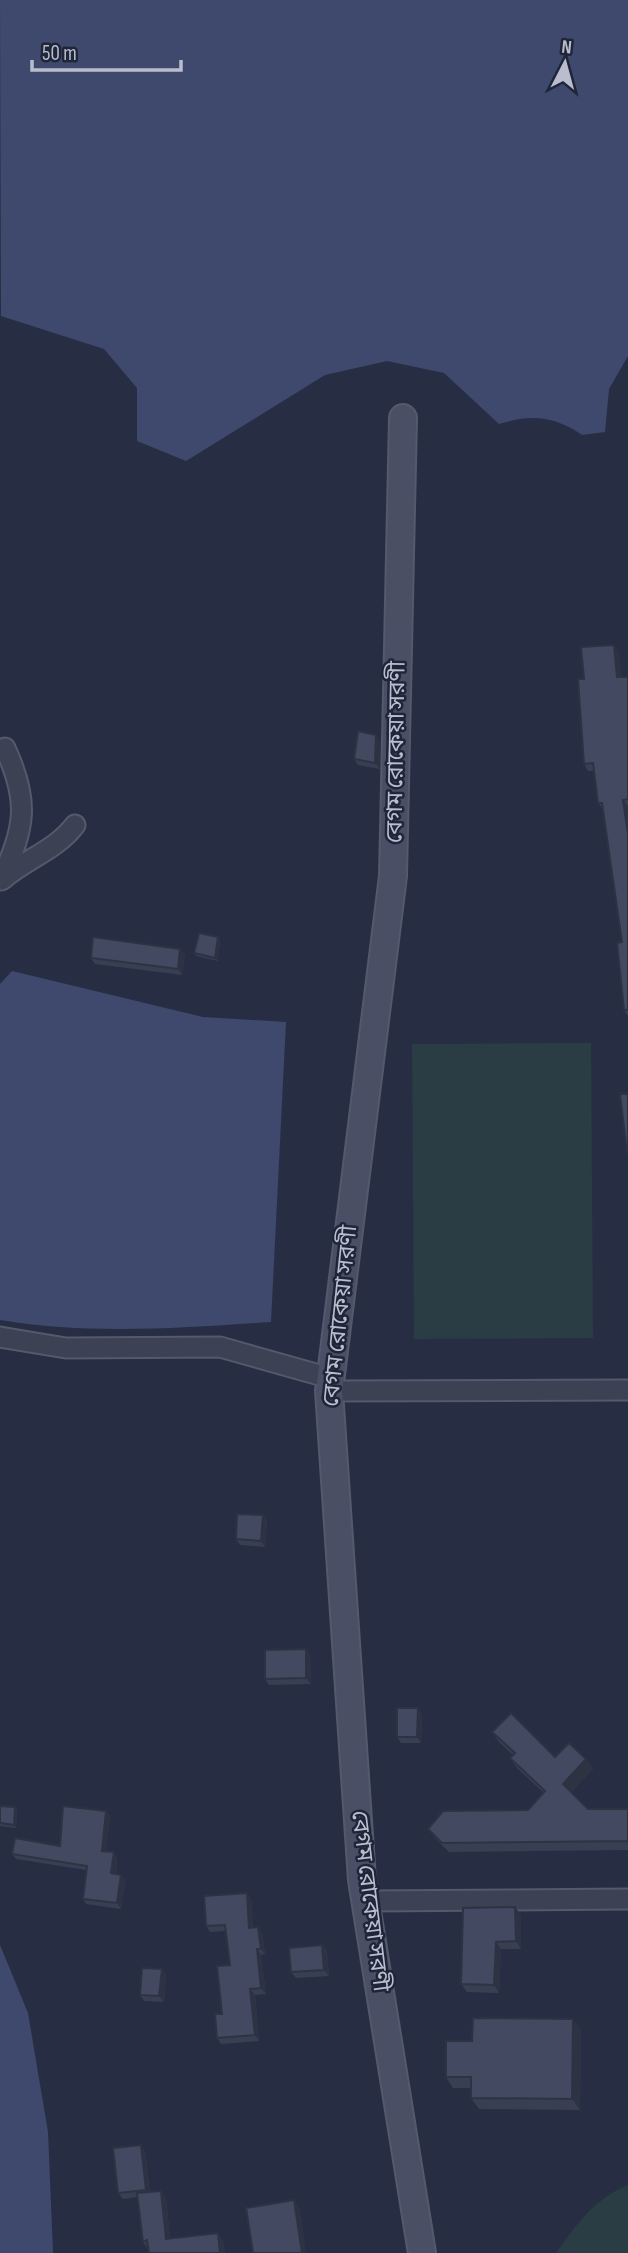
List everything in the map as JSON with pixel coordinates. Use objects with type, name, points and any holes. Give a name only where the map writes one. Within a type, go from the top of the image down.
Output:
[{"type":"street","name":"বেগম রোকেয়া সরণী","points":[[403,418],[393,876],[329,1385],[362,1880],[422,2253]]},
{"type":"street","points":[[1,881],[20,835],[24,808],[22,792],[5,748]]},
{"type":"street","points":[[1,881],[18,866],[64,839],[75,825]]},
{"type":"street","points":[[0,1337],[66,1348],[220,1347],[329,1385],[628,1390]]},
{"type":"street","points":[[367,1901],[628,1899]]},
{"type":"shaded area","points":[[591,1043],[593,1338],[414,1339],[412,1044]]},
{"type":"shaded area","points":[[628,2185],[628,2253],[556,2253],[579,2222],[596,2205]]},
{"type":"water","points":[[0,0],[628,0],[628,356],[609,389],[605,432],[582,435],[562,424],[532,418],[499,424],[444,373],[387,361],[325,375],[186,461],[137,441],[137,388],[104,349],[1,316]]},
{"type":"water","points":[[12,971],[203,1017],[286,1022],[271,1322],[101,1329],[0,1320],[0,984]]},
{"type":"water","points":[[0,1945],[28,2013],[48,2132],[53,2253],[0,2253]]},
{"type":"building","points":[[614,645],[617,677],[628,677],[628,799],[623,800],[628,834],[628,1010],[624,1010],[617,943],[622,942],[602,803],[598,803],[593,763],[584,764],[578,679],[584,679],[581,647]]},
{"type":"building","points":[[358,731],[376,735],[375,763],[354,759]]},
{"type":"building","points":[[199,933],[218,937],[215,958],[194,953]]},
{"type":"building","points":[[93,937],[180,949],[178,969],[91,958]]},
{"type":"building","points":[[620,1094],[628,1094],[628,1153],[627,1153]]},
{"type":"building","points":[[237,1514],[263,1515],[261,1541],[236,1539]]},
{"type":"building","points":[[306,1649],[306,1678],[265,1679],[265,1650]]},
{"type":"building","points":[[397,1708],[418,1708],[417,1737],[397,1737]]},
{"type":"building","points":[[511,1713],[555,1757],[569,1743],[586,1759],[563,1784],[588,1809],[628,1809],[628,1841],[442,1843],[428,1829],[443,1811],[528,1810],[545,1791],[510,1758],[515,1753],[492,1732]]},
{"type":"building","points":[[0,1806],[15,1807],[14,1825],[0,1823]]},
{"type":"building","points":[[63,1806],[106,1811],[102,1851],[114,1852],[111,1873],[121,1875],[117,1903],[83,1899],[87,1866],[12,1854],[15,1838],[60,1846]]},
{"type":"building","points":[[247,1893],[249,1928],[258,1927],[261,1949],[257,1949],[261,1988],[250,1989],[255,2035],[217,2038],[215,2014],[222,2014],[217,1966],[230,1965],[225,1925],[206,1926],[204,1896]]},
{"type":"building","points":[[515,1907],[516,1941],[496,1942],[494,1985],[461,1984],[463,1908]]},
{"type":"building","points":[[322,1945],[324,1970],[291,1972],[289,1948]]},
{"type":"building","points":[[142,1968],[162,1969],[159,1996],[140,1995]]},
{"type":"building","points":[[473,2018],[573,2019],[572,2099],[471,2098],[471,2077],[446,2077],[446,2041],[472,2041]]},
{"type":"building","points":[[141,2145],[146,2190],[118,2193],[113,2148]]},
{"type":"building","points":[[161,2191],[166,2239],[218,2233],[220,2253],[149,2253],[147,2240],[143,2242],[137,2193]]},
{"type":"building","points":[[294,2200],[302,2253],[253,2253],[246,2208]]}]
